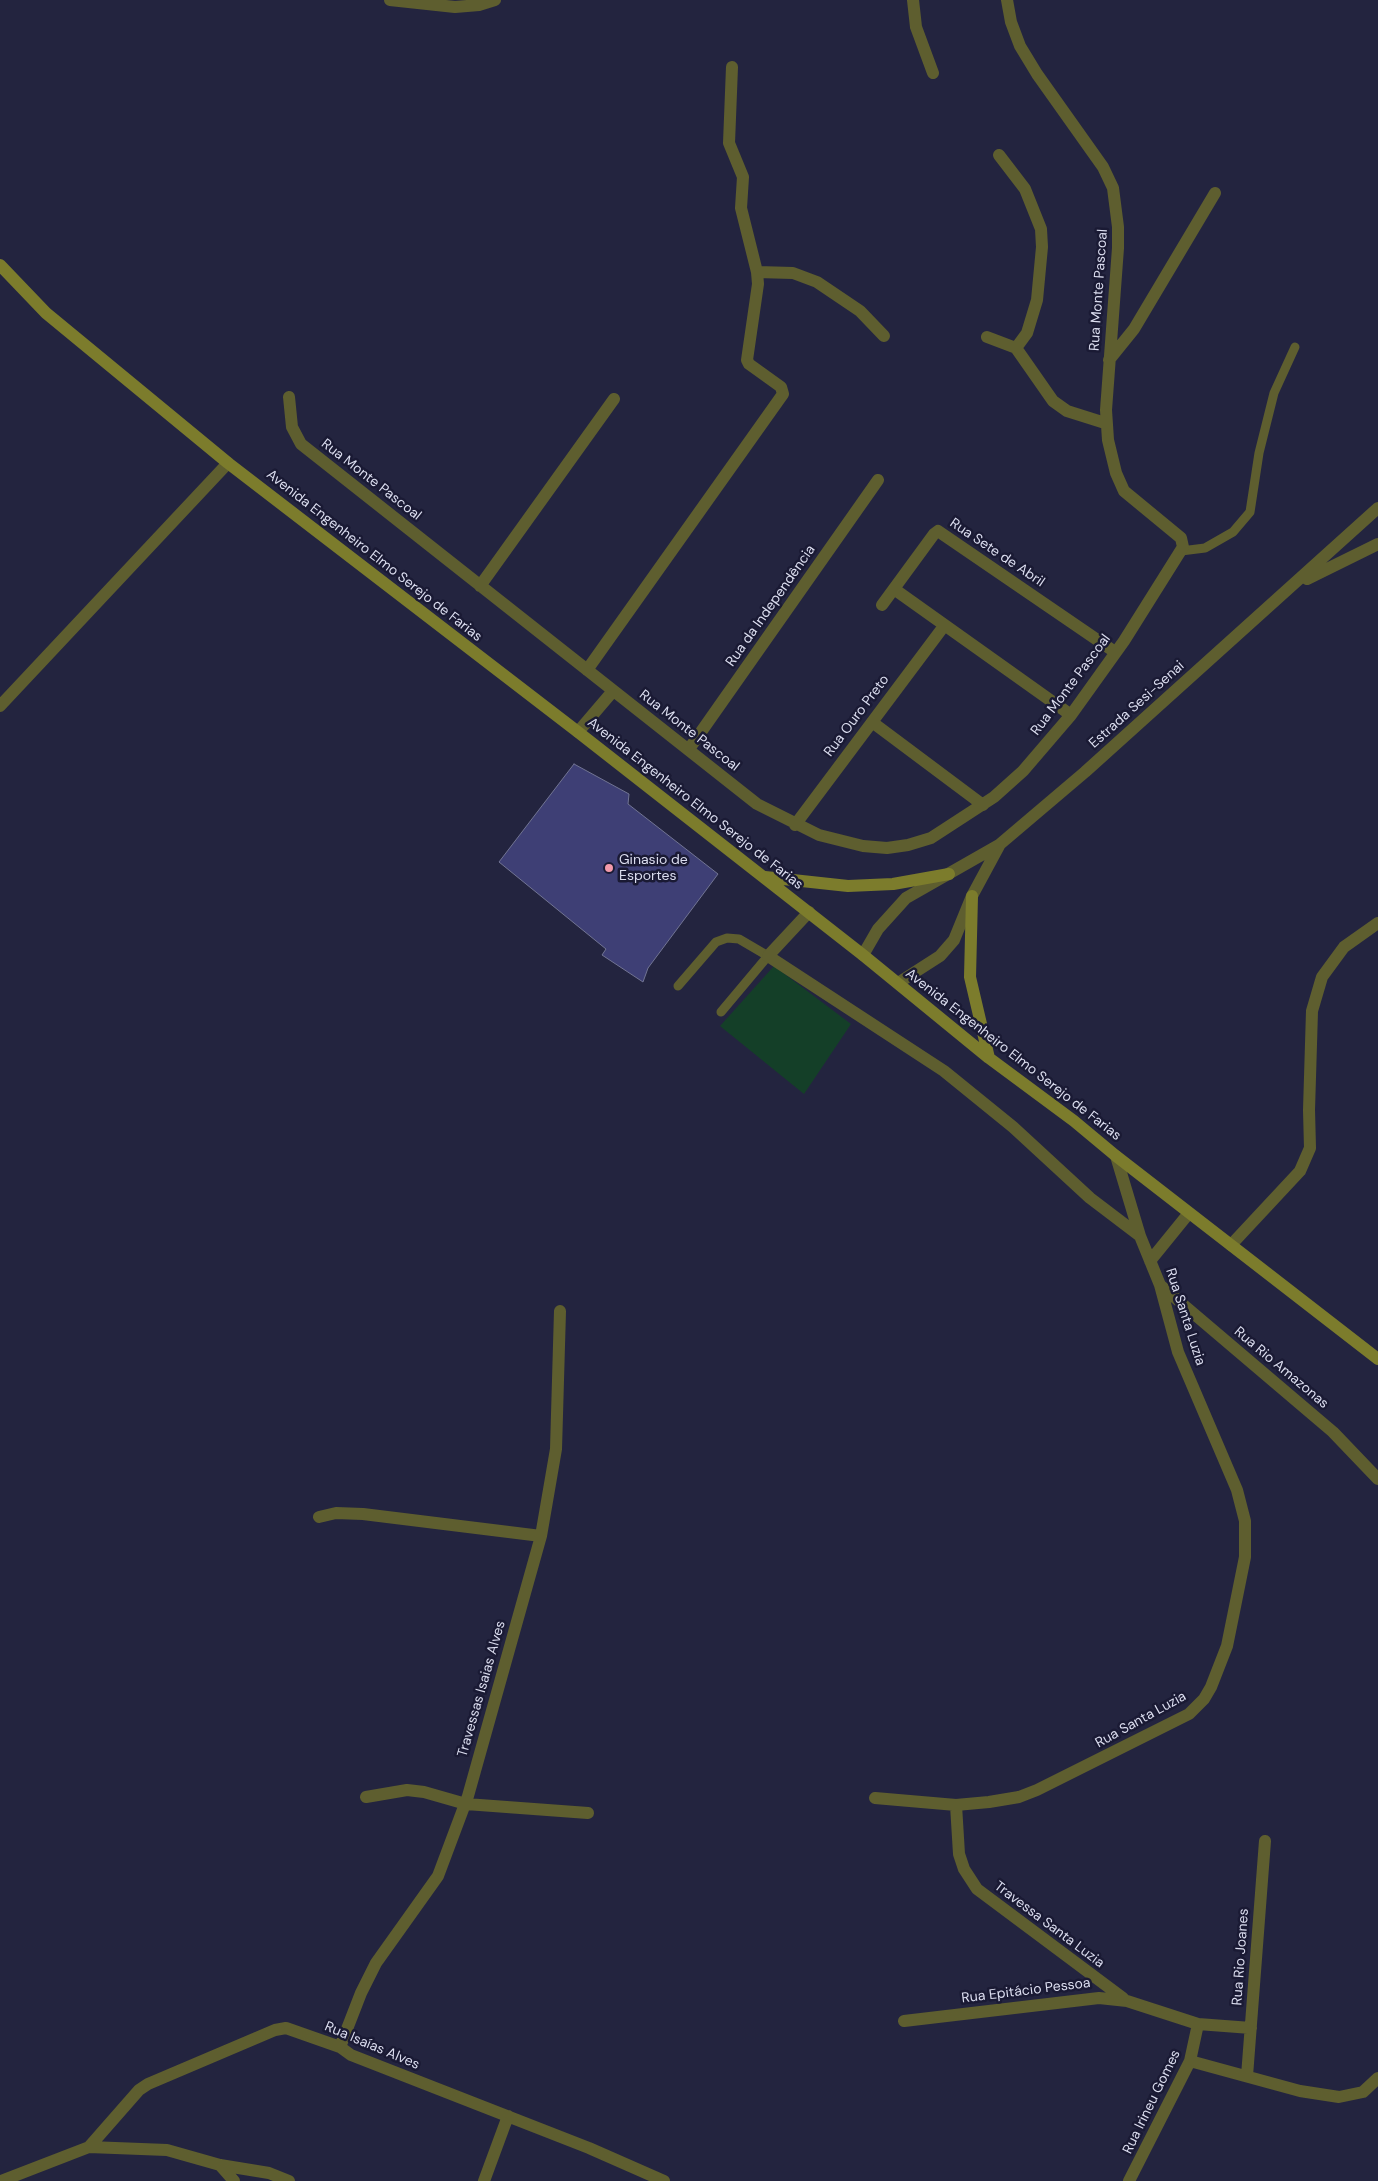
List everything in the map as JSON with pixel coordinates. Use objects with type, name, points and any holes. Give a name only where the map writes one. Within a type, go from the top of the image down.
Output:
[{"type":"main road","name":"Avenida Engenheiro Elmo Serejo de Farias","points":[[2,269],[46,313],[228,463],[578,732],[809,912],[989,1058],[1074,1120],[1116,1156],[1378,1359]]},
{"type":"main road","points":[[764,877],[848,886],[892,884],[949,874]]},
{"type":"main road","points":[[972,896],[970,977],[989,1058]]},
{"type":"street","points":[[390,0],[455,7],[479,5],[495,0]]},
{"type":"street","points":[[913,0],[916,27],[933,73]]},
{"type":"street","name":"Rua Monte Pascoal","points":[[289,397],[292,427],[301,444],[757,804],[795,825],[838,841],[887,848],[908,845],[931,838],[983,804],[1023,771],[1071,715],[1181,551],[1183,542],[1181,538],[1129,496],[1120,484],[1111,456],[1105,423],[1118,248],[1118,227],[1112,188],[1103,168],[1024,53],[1014,33],[1007,0]]},
{"type":"street","points":[[587,670],[783,394],[781,387],[747,360],[758,284],[757,272],[740,208],[743,177],[729,143],[732,67]]},
{"type":"street","points":[[999,155],[1025,189],[1041,229],[1042,247],[1037,300],[1027,333],[1016,348]]},
{"type":"street","points":[[1109,360],[1134,329],[1215,193]]},
{"type":"street","points":[[757,272],[793,273],[817,282],[860,311],[884,336]]},
{"type":"street","points":[[987,337],[1016,348],[1053,401],[1067,411],[1105,423]]},
{"type":"street","points":[[480,586],[614,399]]},
{"type":"street","points":[[0,706],[228,463]]},
{"type":"street","name":"Rua da Independência","points":[[689,749],[878,480]]},
{"type":"street","name":"Estrada Sesi-Senai","points":[[863,955],[878,930],[906,898],[999,845],[1293,586],[1378,508]]},
{"type":"street","name":"Rua Sete de Abril","points":[[882,605],[938,531],[1115,652]]},
{"type":"street","name":"Estrada Sesi-Senai","points":[[1293,586],[1378,544]]},
{"type":"street","points":[[894,589],[1071,715]]},
{"type":"street","name":"Rua Ouro Preto","points":[[795,825],[944,626]]},
{"type":"street","points":[[578,732],[613,691]]},
{"type":"street","points":[[872,722],[983,804]]},
{"type":"street","name":"Estrada Sesi-Senai","points":[[898,983],[940,956],[954,940],[972,896],[999,845]]},
{"type":"street","points":[[809,912],[768,956],[944,1071],[1013,1127],[1090,1198],[1140,1236]]},
{"type":"street","points":[[1231,1245],[1300,1170],[1310,1148],[1309,1110],[1312,1011],[1322,977],[1344,948],[1378,923]]},
{"type":"street","points":[[1116,1156],[1140,1236],[1150,1261],[1189,1213]]},
{"type":"street","name":"Rua Santa Luzia","points":[[875,1798],[956,1805],[1019,1797],[1056,1782],[1189,1714],[1204,1700],[1212,1687],[1227,1646],[1237,1601],[1245,1557],[1245,1521],[1238,1490],[1178,1352],[1160,1285],[1150,1261]]},
{"type":"street","name":"Rua Rio Amazonas","points":[[1160,1285],[1333,1432],[1378,1479]]},
{"type":"street","name":"Travessas Isaias Alves","points":[[340,2047],[361,1993],[376,1963],[438,1876],[466,1804],[541,1536],[556,1449],[560,1311]]},
{"type":"street","points":[[319,1517],[336,1514],[363,1514],[541,1536]]},
{"type":"street","points":[[366,1796],[407,1790],[424,1792],[466,1804],[588,1813]]},
{"type":"street","name":"Travessa Santa Luzia","points":[[956,1805],[959,1854],[964,1869],[977,1889],[1127,2001]]},
{"type":"street","name":"Rua Rio Joanes","points":[[1247,2076],[1265,1840]]},
{"type":"street","name":"Rua Epitácio Pessoa","points":[[904,2021],[1086,1998],[1110,1998],[1127,2001],[1198,2024]]},
{"type":"street","points":[[1198,2024],[1251,2028]]},
{"type":"street","name":"Rua Irineu Gomes","points":[[1130,2181],[1190,2061],[1198,2024]]},
{"type":"street","name":"Rua Isaías Alves","points":[[89,2148],[139,2090],[148,2084],[275,2030],[292,2030],[340,2047],[352,2055],[508,2116],[664,2181]]},
{"type":"street","points":[[1190,2061],[1300,2091],[1339,2098],[1363,2092],[1378,2078]]},
{"type":"street","points":[[484,2181],[508,2116]]},
{"type":"street","points":[[1,2181],[89,2148],[166,2150],[220,2165],[269,2173],[289,2181]]},
{"type":"street","points":[[220,2165],[234,2181]]},
{"type":"lane","points":[[1181,551],[1205,548],[1233,532],[1250,512],[1259,453],[1274,393],[1295,347]]},
{"type":"lane","points":[[678,986],[716,942],[727,938],[739,939],[768,956],[720,1012]]},
{"type":"green space","points":[[774,966],[851,1024],[804,1094],[720,1026]]},
{"type":"building","name":"Ginasio de Esportes","points":[[574,764],[629,794],[628,804],[718,874],[648,968],[643,982],[602,955],[606,949],[499,862]]},
{"type":"place","name":"Ginasio de Esportes","points":[[609,868]]}]
